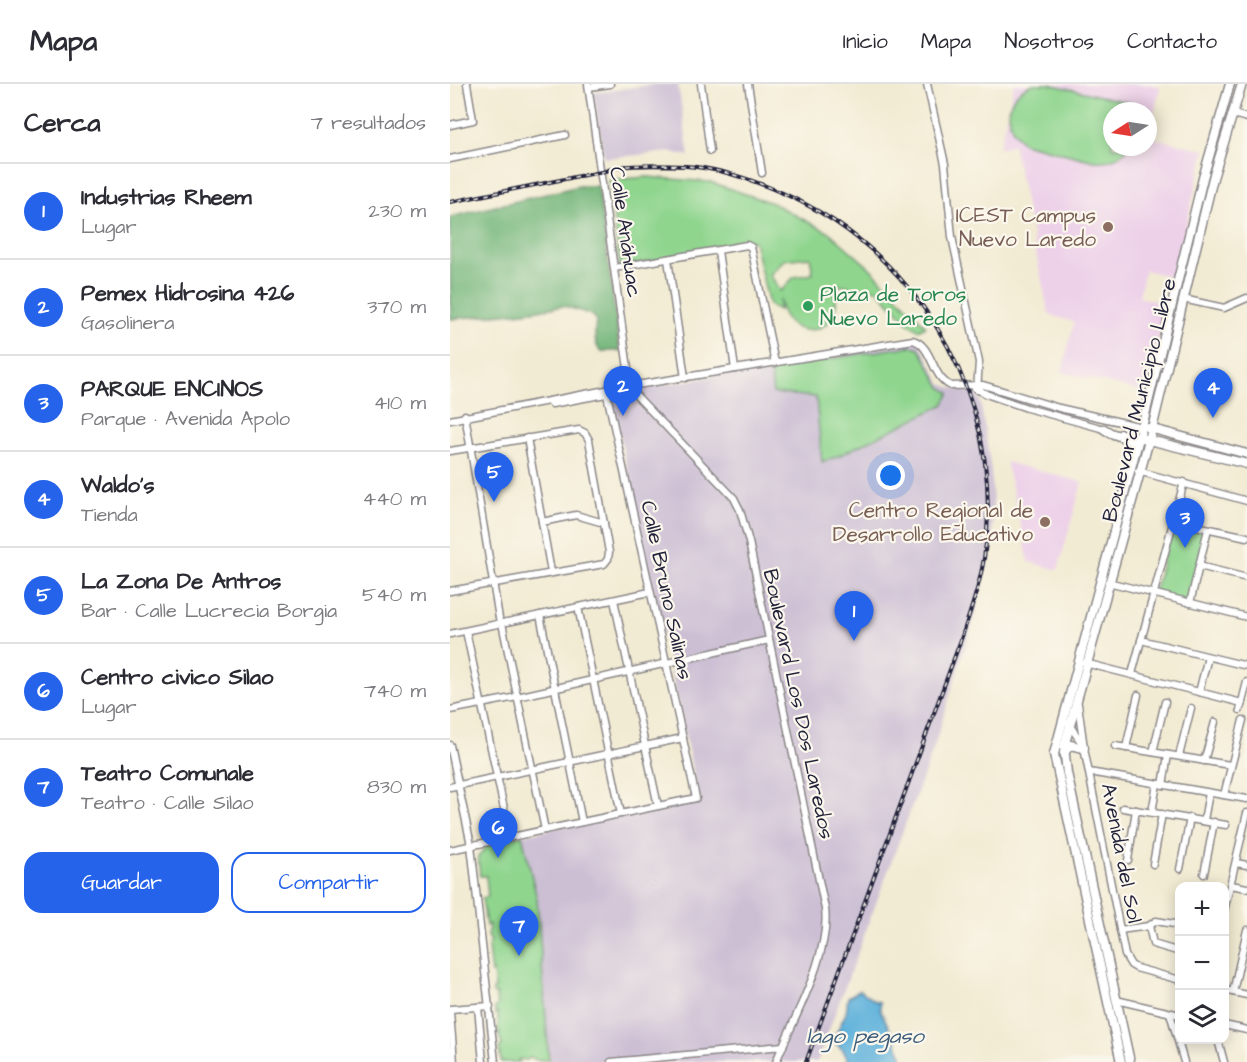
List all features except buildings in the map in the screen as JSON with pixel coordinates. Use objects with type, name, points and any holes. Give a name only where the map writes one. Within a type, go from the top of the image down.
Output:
[{"type":"main road","name":"Boulevard Municipio Libre","points":[[1105,581],[1122,498],[1142,427],[1210,152],[1230,84]]},
{"type":"main road","name":"Boulevard Municipio Libre","points":[[1121,1062],[1056,763],[1056,742],[1132,501],[1152,429],[1219,155],[1242,84]]},
{"type":"main road","points":[[1210,152],[1219,155]]},
{"type":"main road","points":[[1180,270],[1190,272]]},
{"type":"main road","points":[[1165,332],[1175,334]]},
{"type":"main road","points":[[1142,427],[1247,454]]},
{"type":"main road","points":[[1104,429],[1130,439],[1136,448]]},
{"type":"main road","points":[[1139,437],[1247,465]]},
{"type":"main road","points":[[1122,498],[1132,501]]},
{"type":"main road","name":"Boulevard Municipio Libre","points":[[1063,753],[1078,694],[1082,663]]},
{"type":"main road","points":[[1084,748],[1070,745],[1063,753],[1130,1062]]},
{"type":"street","points":[[450,125],[473,120],[466,84]]},
{"type":"street","points":[[589,86],[610,84]]},
{"type":"street","points":[[701,84],[710,151]]},
{"type":"street","points":[[748,84],[762,173]]},
{"type":"street","points":[[927,84],[944,154],[952,237],[979,362],[976,387]]},
{"type":"street","name":"Calle Anáhuac","points":[[589,86],[631,388]]},
{"type":"street","points":[[1233,114],[1247,118]]},
{"type":"street","points":[[450,159],[565,135]]},
{"type":"street","points":[[614,268],[747,245],[753,250],[775,363]]},
{"type":"street","points":[[718,251],[735,369]]},
{"type":"street","points":[[668,259],[685,378]]},
{"type":"street","points":[[1183,299],[1224,308],[1247,298]]},
{"type":"street","points":[[450,420],[913,340],[922,345],[938,376],[947,384],[976,387],[1142,427]]},
{"type":"street","points":[[976,387],[1045,413],[1139,437]]},
{"type":"street","name":"Boulevard Los Dos Laredos","points":[[631,388],[737,503],[746,530],[827,920],[822,951],[776,1062]]},
{"type":"street","name":"Calle Bruno Salinas","points":[[606,392],[696,798],[658,806]]},
{"type":"street","points":[[463,417],[500,621],[545,830]]},
{"type":"street","points":[[450,451],[579,430],[585,433],[589,440],[609,552],[608,560],[604,564],[450,591]]},
{"type":"street","points":[[527,438],[551,572]]},
{"type":"street","points":[[1130,469],[1247,501]]},
{"type":"street","points":[[1132,674],[1184,482]]},
{"type":"street","points":[[542,522],[576,515],[604,523]]},
{"type":"street","points":[[1173,521],[1247,537]]},
{"type":"street","points":[[1190,603],[1208,529]]},
{"type":"street","points":[[1199,566],[1247,578]]},
{"type":"street","points":[[1105,581],[1247,617]]},
{"type":"street","points":[[450,634],[500,621],[650,592]]},
{"type":"street","points":[[450,850],[658,806],[614,600]]},
{"type":"street","points":[[578,607],[621,814]]},
{"type":"street","points":[[540,615],[582,822]]},
{"type":"street","points":[[466,631],[510,837]]},
{"type":"street","points":[[450,710],[769,640]]},
{"type":"street","points":[[1141,640],[1247,666]]},
{"type":"street","points":[[1199,692],[1208,657]]},
{"type":"street","points":[[1082,663],[1199,692],[1241,706],[1246,686]]},
{"type":"street","name":"Avenida del Sol","points":[[1078,694],[1079,720],[1084,748],[1125,955],[1131,965],[1143,971],[1175,979]]},
{"type":"street","points":[[1126,748],[1138,695]]},
{"type":"street","points":[[1154,752],[1164,702]]},
{"type":"street","points":[[1179,756],[1191,708]]},
{"type":"street","points":[[1064,715],[1084,748]]},
{"type":"street","points":[[1224,795],[1243,720]]},
{"type":"street","points":[[1204,761],[1215,722]]},
{"type":"street","points":[[450,787],[683,738]]},
{"type":"street","points":[[1238,738],[1247,740]]},
{"type":"street","points":[[450,745],[471,845],[495,1062]]},
{"type":"street","points":[[1115,746],[1230,765]]},
{"type":"street","points":[[1152,812],[1168,755]]},
{"type":"street","points":[[1089,772],[1247,799]]},
{"type":"street","points":[[1204,820],[1209,793]]},
{"type":"street","points":[[1123,808],[1227,825]]},
{"type":"street","points":[[1128,860],[1136,810]]},
{"type":"street","points":[[1229,892],[1247,813]]},
{"type":"street","points":[[1153,864],[1162,814]]},
{"type":"street","points":[[1180,869],[1190,818]]},
{"type":"street","points":[[1204,874],[1214,822]]},
{"type":"street","points":[[1236,863],[1247,865]]},
{"type":"street","points":[[1231,885],[1247,888]]},
{"type":"street","points":[[1120,930],[1149,926],[1155,921],[1175,925]]},
{"type":"street","points":[[1149,926],[1153,944],[1175,950]]},
{"type":"street","points":[[1233,992],[1247,930]]},
{"type":"street","points":[[1229,991],[1247,995]]},
{"type":"street","points":[[1116,1000],[1175,1014]]},
{"type":"street","points":[[454,1062],[450,1011],[490,1006]]},
{"type":"street","points":[[478,1007],[483,1062]]},
{"type":"street","points":[[1170,1012],[1184,1062]]},
{"type":"street","points":[[1229,1026],[1247,1030]]},
{"type":"street","points":[[1219,1044],[1224,1062]]},
{"type":"street","points":[[611,1062],[783,1046]]},
{"type":"shaded area","points":[[655,84],[678,84],[689,156],[672,152],[604,158],[594,93]]},
{"type":"shaded area","name":"ICEST Campus Nuevo Laredo","points":[[1014,84],[1149,84],[1160,87],[1157,102],[1103,102],[1103,156],[1157,156],[1157,139],[1205,150],[1173,277],[1145,270],[1139,297],[1167,304],[1145,392],[1062,372],[1074,322],[1049,315],[1013,144],[999,149]]},
{"type":"shaded area","points":[[918,340],[941,383],[975,393],[980,400],[991,470],[992,539],[977,608],[934,747],[817,1062],[550,1062],[537,899],[522,835],[699,800],[611,394]]},
{"type":"shaded area","name":"Centro Regional de Desarrollo Educativo","points":[[1006,462],[1082,482],[1058,570],[1029,562]]},
{"type":"green space","points":[[1033,84],[1049,84],[1127,102],[1103,102],[1103,156],[1118,156],[1104,161],[1094,161],[1023,143],[1012,127],[1009,110],[1016,95]]},
{"type":"green space","points":[[647,177],[710,182],[772,203],[830,233],[870,268],[926,326],[918,330],[908,323],[877,289],[853,289],[844,285],[832,288],[836,302],[834,313],[828,322],[820,328],[799,329],[790,323],[783,313],[780,299],[779,310],[769,305],[754,241],[620,267],[609,180]],"holes":[[[810,257],[813,274],[794,277],[781,291],[770,275],[784,260]]]},
{"type":"green space","points":[[579,186],[598,186],[620,351],[600,351],[595,340],[596,319],[590,314],[564,306],[451,319],[450,217]]},
{"type":"green space","points":[[910,346],[919,348],[941,387],[950,393],[943,405],[822,462],[816,397],[773,393],[770,369]]},
{"type":"green space","points":[[1173,521],[1208,529],[1190,603],[1154,594]]},
{"type":"green space","points":[[522,835],[537,899],[549,1060],[536,1060],[531,1057],[527,1060],[519,1059],[520,1062],[501,1062],[499,1048],[502,1045],[499,1035],[501,1032],[498,1034],[498,1013],[495,1014],[498,1004],[497,994],[494,995],[493,991],[495,988],[488,947],[491,941],[488,936],[489,924],[486,926],[482,898],[488,897],[486,876],[480,876],[478,857],[490,842]]},
{"type":"water","name":"lago pegaso","points":[[860,990],[880,1002],[880,1009],[902,1055],[903,1062],[849,1062],[843,1050],[836,1044],[836,1034],[846,1013],[848,997]]},
{"type":"railway","points":[[450,202],[626,166],[686,166],[743,178],[782,193],[818,211],[873,251],[907,286],[936,325],[958,368],[975,413],[985,460],[988,509],[982,569],[959,645],[806,1062]]},
{"type":"place","name":"ICEST Campus Nuevo Laredo","points":[[1108,227]]},
{"type":"place","name":"Plaza de Toros Nuevo Laredo","points":[[808,306]]},
{"type":"place","name":"Pemex Hidrosina 426","points":[[623,416]]},
{"type":"place","name":"Waldo's","points":[[1213,418]]},
{"type":"place","name":"La Zona De Antros","points":[[494,502]]},
{"type":"place","name":"Centro Regional de Desarrollo Educativo","points":[[1045,522]]},
{"type":"place","name":"PARQUE ENCINOS","points":[[1185,548]]},
{"type":"place","name":"Industrias Rheem","points":[[854,641]]},
{"type":"place","name":"Centro civico Silao","points":[[498,858]]},
{"type":"place","name":"Teatro Comunale","points":[[519,956]]}]
